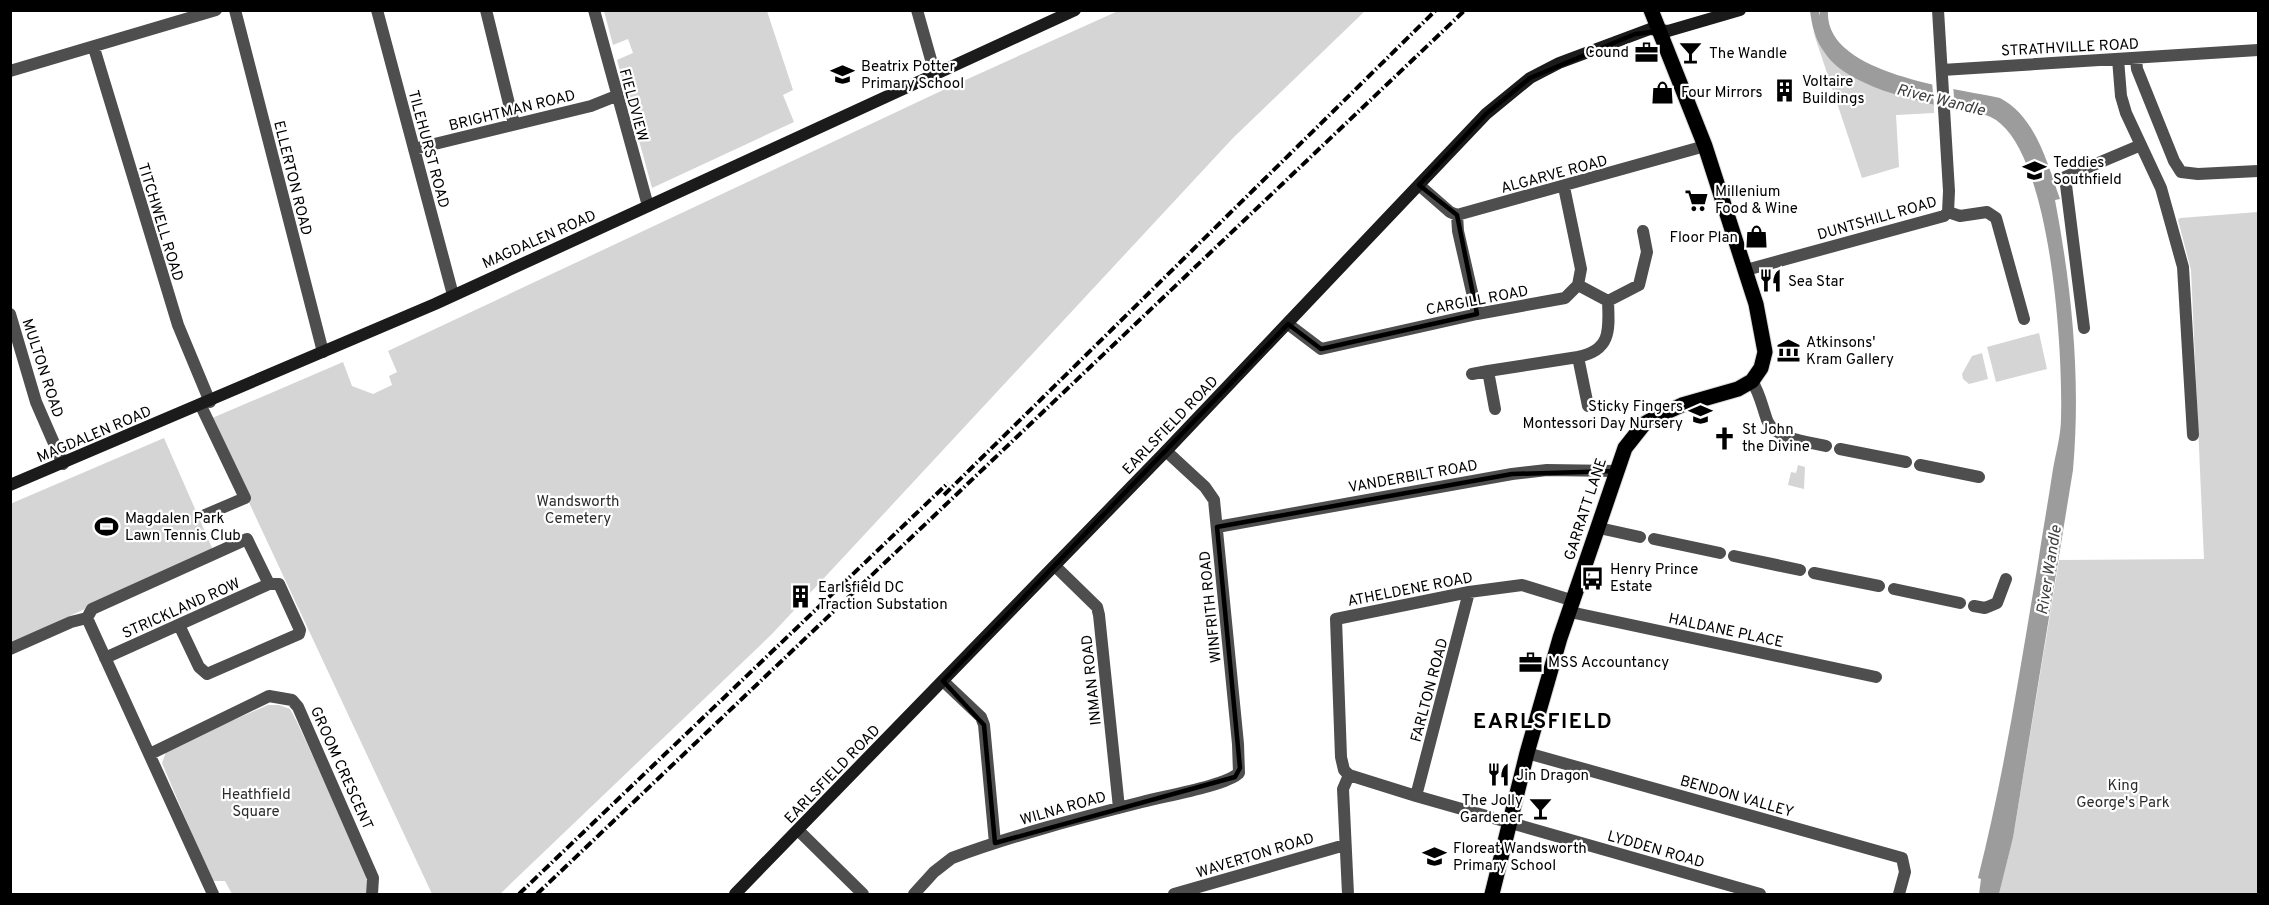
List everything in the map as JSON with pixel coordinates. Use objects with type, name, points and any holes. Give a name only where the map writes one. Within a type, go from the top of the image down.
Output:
[{"type":"main road","name":"MAGDALEN ROAD","points":[[10,485],[205,404],[453,295],[1075,10]]},
{"type":"main road","points":[[1651,10],[1705,146],[1746,270],[1765,343],[1761,368],[1752,381]]},
{"type":"main road","name":"EARLSFIELD ROAD","points":[[735,894],[1166,452],[1486,114],[1530,78],[1559,63],[1650,29],[1675,30],[1740,10]]},
{"type":"main road","name":"GARRATT LANE","points":[[1492,894],[1527,753],[1624,448],[1644,424],[1682,405],[1738,389],[1752,381]]},
{"type":"street","points":[[10,71],[216,10]]},
{"type":"street","name":"ELLERTON ROAD","points":[[235,10],[323,352]]},
{"type":"street","name":"TILEHURST ROAD","points":[[377,10],[453,295]]},
{"type":"street","points":[[486,10],[514,124]]},
{"type":"street","name":"FIELDVIEW","points":[[594,10],[648,206]]},
{"type":"street","points":[[917,10],[935,74]]},
{"type":"street","points":[[1938,10],[1942,75]]},
{"type":"street","name":"TITCHWELL ROAD","points":[[94,48],[178,325],[205,404],[245,498],[206,515]]},
{"type":"street","name":"STRATHVILLE ROAD","points":[[1942,75],[2118,59],[2259,51]]},
{"type":"street","points":[[2118,59],[2121,96],[2170,214],[2182,267],[2193,435]]},
{"type":"street","points":[[2136,59],[2144,86],[2181,172],[2198,174],[2259,171]]},
{"type":"street","name":"DUNTSHILL ROAD","points":[[1746,270],[1944,216],[1948,212],[1950,191],[1942,75]]},
{"type":"street","name":"BRIGHTMAN ROAD","points":[[414,149],[591,106],[616,96]]},
{"type":"street","points":[[2084,328],[2065,177],[2141,145]]},
{"type":"street","name":"ALGARVE ROAD","points":[[1457,215],[1705,146]]},
{"type":"street","points":[[1419,185],[1450,212],[1457,215],[1458,231],[1477,314]]},
{"type":"street","points":[[1564,187],[1581,269],[1578,285],[1608,301]]},
{"type":"street","points":[[1948,212],[1960,216],[1987,212],[1996,218],[2024,319]]},
{"type":"street","points":[[1608,301],[1640,285],[1647,252],[1643,231]]},
{"type":"street","name":"CARGILL ROAD","points":[[1288,324],[1321,349],[1477,314],[1565,298],[1578,285]]},
{"type":"street","points":[[1472,374],[1578,357],[1597,350],[1606,339],[1609,329],[1608,301]]},
{"type":"street","name":"MULTON ROAD","points":[[10,314],[36,402],[63,464]]},
{"type":"street","points":[[1578,357],[1587,406]]},
{"type":"street","points":[[1488,371],[1495,410]]},
{"type":"street","points":[[1752,381],[1760,395],[1768,423],[1777,431],[1826,446]]},
{"type":"street","points":[[1840,449],[1906,462]]},
{"type":"street","name":"WINFRITH ROAD","points":[[1166,452],[1205,487],[1214,500],[1240,768],[1234,777]]},
{"type":"street","points":[[1920,465],[1979,477]]},
{"type":"street","name":"VANDERBILT ROAD","points":[[1217,527],[1512,474],[1547,470],[1616,471]]},
{"type":"street","points":[[1599,528],[1640,537]]},
{"type":"street","points":[[10,650],[71,622],[87,618],[92,609],[247,539],[269,584],[279,584],[300,627],[299,634],[212,674],[204,673],[198,668],[179,625]]},
{"type":"street","points":[[1654,539],[1720,553]]},
{"type":"street","points":[[1734,556],[1800,570]]},
{"type":"street","name":"INMAN ROAD","points":[[1055,566],[1096,607],[1099,615],[1119,808]]},
{"type":"street","points":[[1814,573],[1879,586]]},
{"type":"street","points":[[1974,606],[1985,608],[1997,603],[2006,579]]},
{"type":"street","name":"STRICKLAND ROW","points":[[105,658],[269,584]]},
{"type":"street","name":"ATHELDENE ROAD","points":[[1348,894],[1343,789],[1349,775],[1344,770],[1341,757],[1336,619],[1469,592],[1522,585],[1572,606]]},
{"type":"street","points":[[1894,589],[1960,603]]},
{"type":"street","name":"FARLTON ROAD","points":[[1416,796],[1469,592]]},
{"type":"street","name":"HALDANE PLACE","points":[[1572,606],[1876,676]]},
{"type":"street","points":[[87,618],[213,894]]},
{"type":"street","points":[[943,681],[981,717],[984,725],[995,843]]},
{"type":"street","name":"GROOM CRESCENT","points":[[150,754],[269,696],[292,700],[298,707],[373,878],[372,894]]},
{"type":"street","name":"BENDON VALLEY","points":[[1527,753],[1902,858],[1905,872],[1899,894]]},
{"type":"street","points":[[1349,775],[1509,822]]},
{"type":"street","name":"WILNA ROAD","points":[[914,894],[934,872],[952,858],[995,843],[1234,777]]},
{"type":"street","name":"LYDDEN ROAD","points":[[1509,822],[1760,894]]},
{"type":"street","points":[[798,830],[863,894]]},
{"type":"street","name":"WAVERTON ROAD","points":[[1173,894],[1337,845],[1345,845]]},
{"type":"highlighted area","points":[[1660,31],[1705,146],[1761,324],[1765,352],[1752,381],[1682,405],[1644,424],[1625,448],[1616,471],[1512,474],[1217,527],[1240,768],[1235,777],[995,843],[984,725],[943,681],[1288,324],[1321,349],[1477,314],[1457,215],[1419,185],[1486,114],[1530,78],[1635,34]]},
{"type":"green space","points":[[604,11],[767,11],[793,90],[783,95],[794,122],[652,188],[617,60],[633,53],[628,39],[613,45]]},
{"type":"green space","name":"Wandsworth Cemetery","points":[[1118,11],[1365,11],[1233,138],[772,634],[500,894],[432,894],[210,419],[343,362],[352,386],[373,394],[392,385],[389,376],[397,372],[388,351],[941,91]]},
{"type":"green space","points":[[1813,31],[1822,47],[1848,72],[1881,89],[1934,105],[1934,113],[1896,115],[1899,167],[1862,178]]},
{"type":"green space","name":"King George's Park","points":[[2258,212],[2258,894],[1999,894],[2013,838],[2059,560],[2204,559],[2191,270],[2178,220]]},
{"type":"green space","points":[[2039,333],[2047,369],[1996,382],[1987,347]]},
{"type":"green space","points":[[1982,353],[1988,379],[1969,384],[1963,379],[1962,374],[1972,356]]},
{"type":"green space","name":"Magdalen Park Lawn Tennis Club","points":[[164,438],[213,550],[11,643],[10,504]]},
{"type":"green space","points":[[1798,465],[1805,467],[1804,489],[1788,485],[1791,472],[1796,473]]},
{"type":"green space","name":"Heathfield Square","points":[[268,705],[279,705],[290,709],[297,722],[367,873],[366,894],[232,894],[225,881],[212,881],[162,763],[167,749]]},
{"type":"water","name":"River Wandle","points":[[1810,11],[1819,11],[1819,16],[1820,11],[1828,11],[1832,32],[1847,50],[1869,64],[1925,83],[2000,98],[2012,106],[2023,117],[2039,142],[2060,199],[2055,200],[2066,267],[2075,368],[2073,470],[2013,838],[1999,894],[1979,894],[1981,879],[1978,878],[2011,725],[2061,424],[2060,351],[2051,263],[2043,219],[2032,180],[2018,147],[2001,124],[1985,115],[1921,102],[1883,90],[1849,75],[1835,65],[1825,53],[1814,33]]},
{"type":"pier","points":[[1932,81],[1953,84],[1955,111],[1934,107]]},
{"type":"railway","points":[[944,495],[1436,10]]},
{"type":"railway","points":[[537,894],[1465,10]]},
{"type":"railway","points":[[519,894],[948,483]]},
{"type":"place","name":"Cound","points":[[1647,52]]},
{"type":"place","name":"The Wandle","points":[[1691,53]]},
{"type":"place","name":"Beatrix Potter Primary School","points":[[843,75]]},
{"type":"place","name":"Voltaire Buildings","points":[[1784,90]]},
{"type":"place","name":"Four Mirrors","points":[[1663,92]]},
{"type":"place","name":"Teddies Southfield","points":[[2035,171]]},
{"type":"place","name":"Millenium Food & Wine","points":[[1697,200]]},
{"type":"place","name":"Floor Plan","points":[[1756,237]]},
{"type":"place","name":"Sea Star","points":[[1770,281]]},
{"type":"place","name":"Atkinsons' Kram Gallery","points":[[1788,351]]},
{"type":"place","name":"Sticky Fingers Montessori Day Nursery","points":[[1701,415]]},
{"type":"place","name":"St John the Divine","points":[[1724,438]]},
{"type":"place","name":"Magdalen Park Lawn Tennis Club","points":[[107,527]]},
{"type":"place","name":"Henry Prince Estate","points":[[1592,578]]},
{"type":"place","name":"Earlsfield DC Traction Substation","points":[[800,596]]},
{"type":"place","name":"MSS Accountancy","points":[[1530,662]]},
{"type":"place","name":"Jin Dragon","points":[[1498,775]]},
{"type":"place","name":"The Jolly Gardener","points":[[1541,809]]},
{"type":"place","name":"Floreat Wandsworth Primary School","points":[[1435,857]]},
{"type":"district","name":"EARLSFIELD","points":[[1543,721]]}]
